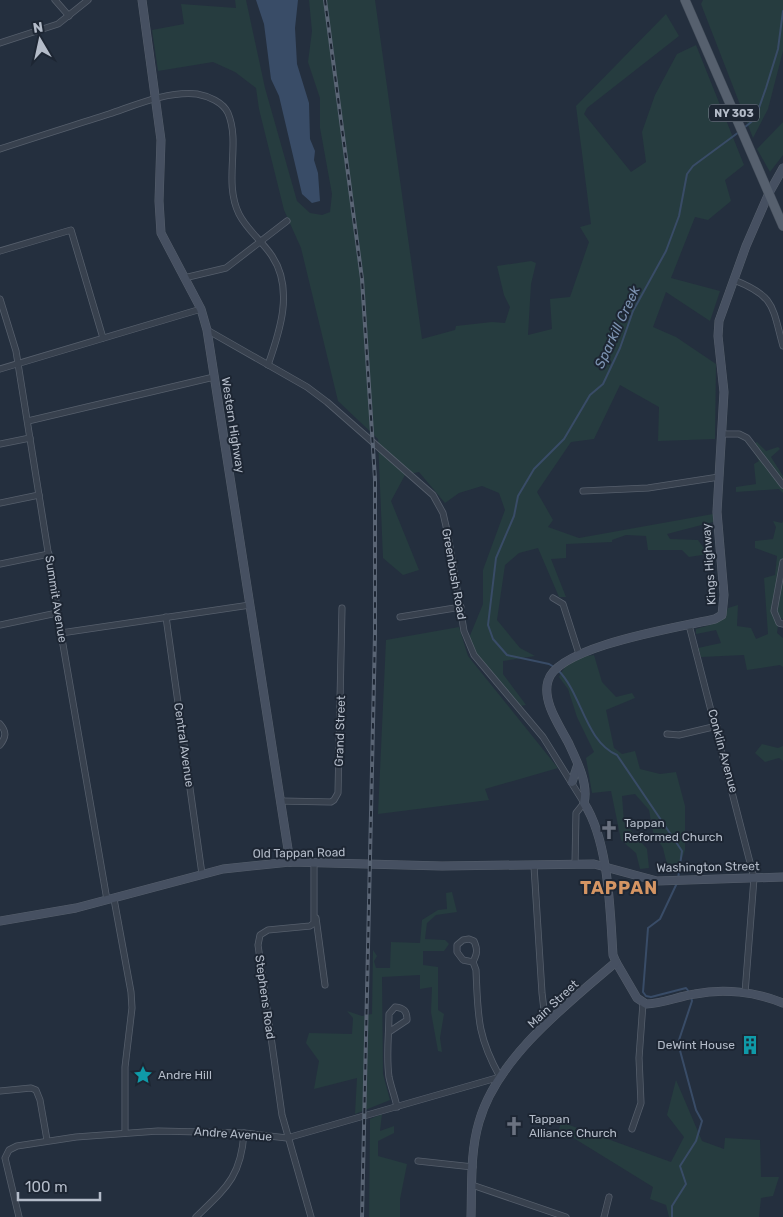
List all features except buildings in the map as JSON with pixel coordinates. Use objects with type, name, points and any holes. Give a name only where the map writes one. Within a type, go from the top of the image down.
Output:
[{"type":"main road","name":"NY 303","points":[[685,0],[783,226]]},
{"type":"street","points":[[55,0],[69,16]]},
{"type":"street","points":[[0,43],[48,28],[69,16],[88,0]]},
{"type":"street","name":"Western Highway","points":[[142,0],[162,140],[159,217],[161,233],[168,250],[201,310],[207,330],[290,862]]},
{"type":"street","points":[[0,149],[156,99],[197,94],[211,98],[223,105],[228,113],[231,125],[230,182],[234,199],[239,214],[275,262],[283,286],[281,323],[268,365]]},
{"type":"street","name":"Kings Highway","points":[[605,866],[590,812],[584,803],[586,795],[577,762],[555,717],[547,692],[547,683],[555,668],[579,654],[715,619],[722,614],[724,606],[717,533],[724,392],[718,336],[719,321],[769,193],[783,168]]},
{"type":"street","points":[[184,278],[226,268],[286,221]]},
{"type":"street","points":[[0,251],[71,230],[103,338]]},
{"type":"street","points":[[734,280],[752,287],[768,299],[783,346]]},
{"type":"street","name":"Summit Avenue","points":[[0,299],[16,351],[60,632],[110,900]]},
{"type":"street","points":[[0,369],[201,310]]},
{"type":"street","name":"Greenbush Road","points":[[207,330],[307,387],[327,402],[433,495],[443,513],[464,631],[474,655],[543,737],[584,803]]},
{"type":"street","points":[[28,421],[214,377]]},
{"type":"street","points":[[722,434],[739,434],[747,438],[783,485]]},
{"type":"street","points":[[0,444],[30,438]]},
{"type":"street","points":[[583,491],[648,488],[719,478]]},
{"type":"street","points":[[0,504],[39,496]]},
{"type":"street","points":[[0,564],[49,554]]},
{"type":"street","points":[[783,562],[780,598],[774,611],[779,623],[783,624]]},
{"type":"street","points":[[553,598],[563,604],[579,654]]},
{"type":"street","points":[[60,632],[250,605]]},
{"type":"street","points":[[400,617],[461,607]]},
{"type":"street","name":"Grand Street","points":[[281,801],[330,802],[334,800],[338,793],[342,608]]},
{"type":"street","points":[[0,625],[57,613]]},
{"type":"street","name":"Central Avenue","points":[[166,617],[202,874]]},
{"type":"street","name":"Conklin Avenue","points":[[689,625],[717,726],[754,878],[745,993]]},
{"type":"street","points":[[0,724],[5,730],[5,738],[0,745]]},
{"type":"street","points":[[667,734],[679,735],[717,726]]},
{"type":"street","points":[[572,782],[576,773],[577,762]]},
{"type":"street","points":[[575,864],[576,813],[584,803]]},
{"type":"street","name":"Old Tappan Road","points":[[0,921],[59,912],[110,900],[202,874],[245,866],[290,862],[439,866],[575,864],[605,866]]},
{"type":"street","points":[[314,862],[316,917],[325,985]]},
{"type":"street","points":[[534,866],[542,993],[544,1010],[548,1020]]},
{"type":"street","points":[[605,866],[609,889],[612,955],[637,998],[642,1003],[649,1004],[697,993],[745,993],[764,996],[783,1003]]},
{"type":"street","name":"Washington Street","points":[[605,866],[640,878],[679,880],[783,877]]},
{"type":"street","points":[[110,900],[131,1000],[131,1024],[125,1067],[125,1133]]},
{"type":"street","name":"Stephens Road","points":[[287,1138],[282,1115],[258,939],[268,930],[310,926],[316,917]]},
{"type":"street","points":[[473,962],[476,970],[479,1027],[484,1043],[500,1077]]},
{"type":"street","name":"Main Street","points":[[471,1217],[473,1167],[479,1121],[488,1097],[500,1077],[548,1020],[616,962]]},
{"type":"street","points":[[632,1129],[640,1103],[639,1058],[642,1003]]},
{"type":"street","points":[[389,1032],[408,1020],[404,1009],[396,1007],[389,1014],[389,1032],[389,1078],[397,1107]]},
{"type":"street","name":"Andre Avenue","points":[[19,1217],[6,1164],[7,1154],[13,1148],[47,1140],[173,1131],[244,1133],[287,1138],[500,1077]]},
{"type":"street","points":[[0,1091],[31,1088],[36,1090],[40,1100],[47,1140]]},
{"type":"street","points":[[196,1217],[235,1177],[243,1150],[244,1133]]},
{"type":"street","points":[[287,1138],[312,1217]]},
{"type":"street","points":[[418,1161],[473,1167]]},
{"type":"street","points":[[472,1185],[566,1217]]},
{"type":"street","points":[[604,1217],[610,1197]]},
{"type":"green space","points":[[235,0],[246,0],[265,88],[297,201],[310,213],[322,215],[330,212],[332,194],[320,128],[320,98],[308,62],[312,31],[309,0],[375,0],[422,339],[455,330],[456,326],[492,322],[505,323],[510,307],[504,295],[497,266],[531,261],[536,263],[531,284],[528,335],[552,329],[550,299],[570,297],[589,242],[580,227],[591,224],[576,106],[666,14],[679,36],[587,108],[584,114],[631,172],[646,162],[642,132],[655,95],[677,54],[696,45],[744,165],[725,180],[731,201],[708,220],[695,217],[671,278],[720,291],[710,321],[666,292],[653,327],[676,337],[716,364],[715,439],[658,441],[659,407],[620,385],[594,439],[571,442],[537,492],[553,520],[548,527],[579,538],[713,514],[713,522],[667,534],[670,539],[698,540],[708,554],[689,557],[682,550],[648,550],[646,536],[626,535],[612,540],[612,542],[566,544],[566,558],[551,559],[566,597],[559,597],[538,548],[519,553],[505,565],[497,620],[520,648],[535,656],[503,661],[503,674],[526,705],[520,706],[477,655],[469,638],[483,604],[483,570],[505,510],[499,493],[482,486],[459,493],[445,503],[419,472],[405,475],[391,501],[419,570],[403,575],[383,558],[378,439],[338,401],[301,248],[284,210],[259,109],[256,88],[235,72],[213,62],[158,71],[152,30],[184,24],[181,4],[236,8]]},
{"type":"green space","points":[[703,0],[783,0],[783,51],[768,109],[753,138],[701,4]]},
{"type":"green space","points":[[783,122],[783,155],[770,172],[757,149]]},
{"type":"green space","points":[[757,442],[766,451],[778,447],[780,449],[771,457],[783,476],[783,493],[779,489],[736,492],[736,487],[756,484],[754,464],[759,461],[750,446]]},
{"type":"green space","points":[[773,521],[782,523],[783,521],[783,619],[779,618],[777,633],[783,638],[783,667],[780,665],[747,670],[744,655],[701,657],[698,648],[721,643],[716,630],[696,634],[696,629],[711,625],[719,620],[728,608],[738,605],[737,626],[751,628],[756,639],[768,634],[764,578],[775,575],[777,556],[755,548],[755,541],[773,539],[776,527]]},
{"type":"green space","points":[[459,627],[468,656],[558,768],[485,789],[489,800],[378,814],[386,640]]},
{"type":"green space","points":[[594,655],[602,682],[616,697],[632,693],[635,698],[606,710],[614,748],[622,754],[635,751],[640,769],[660,774],[676,772],[685,806],[685,850],[677,872],[669,873],[663,848],[653,832],[649,810],[635,794],[622,796],[624,822],[647,849],[649,868],[640,869],[636,853],[621,840],[611,791],[592,793],[586,758],[594,752],[577,717],[568,689],[559,677],[565,667],[573,661]]},
{"type":"green space","points":[[762,744],[778,748],[783,746],[783,761],[779,758],[765,762],[755,753]]},
{"type":"green space","points":[[452,892],[457,912],[436,915],[427,923],[425,939],[445,940],[449,944],[444,951],[423,951],[423,965],[438,967],[438,1010],[444,1014],[440,1038],[442,1052],[438,1051],[431,1012],[432,987],[420,989],[420,975],[382,977],[383,1074],[390,1100],[355,1114],[357,1078],[314,1089],[319,1061],[306,1043],[309,1033],[352,1034],[353,1018],[347,1011],[362,1016],[372,1014],[373,950],[377,956],[374,961],[376,968],[390,968],[391,942],[420,943],[422,920],[438,910],[447,909],[446,893]]},
{"type":"green space","points":[[676,1080],[702,1141],[724,1149],[725,1138],[760,1140],[761,1177],[779,1177],[773,1196],[761,1198],[759,1217],[669,1217],[666,1205],[650,1199],[653,1187],[559,1129],[561,1122],[671,1162],[684,1137],[667,1115]]},
{"type":"green space","points":[[382,1114],[380,1131],[394,1126],[394,1133],[378,1141],[378,1156],[407,1164],[400,1199],[400,1217],[369,1217],[370,1119]]},
{"type":"water","points":[[256,0],[298,0],[295,28],[297,64],[309,103],[310,139],[315,151],[314,160],[318,173],[320,201],[312,203],[302,194],[279,96],[271,79],[264,24]]},
{"type":"waterway","name":"Sparkill Creek","points":[[745,127],[755,119],[766,88],[778,49],[783,11]]},
{"type":"waterway","name":"Sparkill Creek","points":[[554,667],[549,664],[507,655],[493,639],[488,625],[496,558],[514,516],[518,496],[534,469],[564,439],[590,395],[603,384],[620,348],[633,311],[666,251],[679,216],[687,174],[693,166],[739,132]]},
{"type":"waterway","name":"Sparkill Creek","points":[[558,670],[573,691],[598,739],[606,748],[617,755],[682,851],[678,879]]},
{"type":"waterway","name":"Sparkill Creek","points":[[677,883],[660,919],[648,928],[643,992],[646,996],[651,997],[686,988],[690,993]]},
{"type":"waterway","name":"Sparkill Creek","points":[[672,1217],[672,1206],[686,1184],[680,1166],[696,1141],[702,1121],[696,1110],[678,1043],[692,1001],[691,997]]},
{"type":"railway","points":[[325,0],[362,279],[375,479],[375,634],[362,1217]]},
{"type":"place","name":"Tappan Reformed Church","points":[[609,830]]},
{"type":"place","name":"DeWint House","points":[[750,1045]]},
{"type":"place","name":"Andre Hill","points":[[143,1075]]},
{"type":"place","name":"Tappan Alliance Church","points":[[514,1126]]},
{"type":"district","name":"TAPPAN","points":[[619,888]]}]
